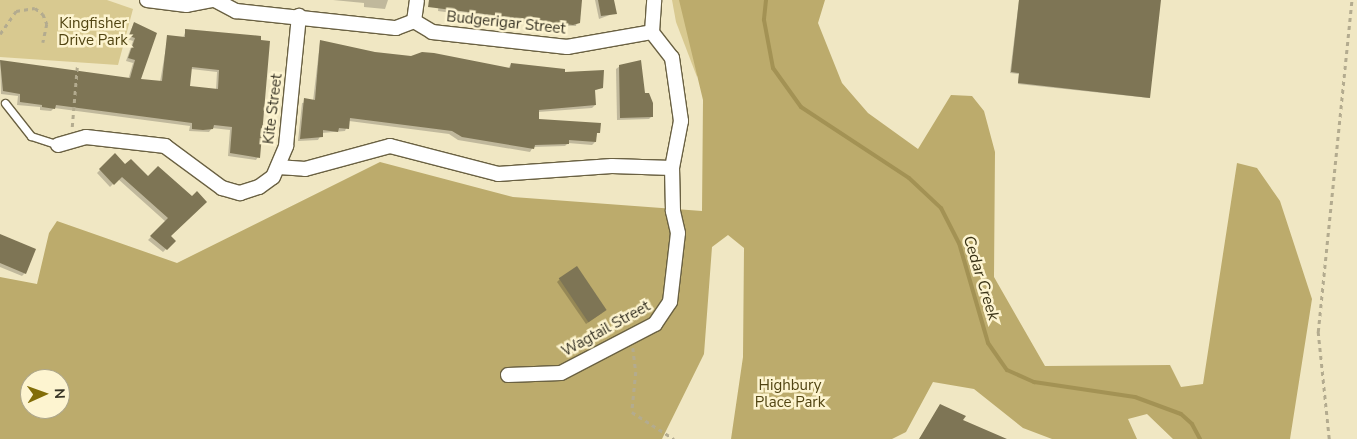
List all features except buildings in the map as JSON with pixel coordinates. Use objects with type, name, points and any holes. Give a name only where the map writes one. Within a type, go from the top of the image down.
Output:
[{"type":"street","points":[[147,0],[187,5],[214,0],[236,11],[299,16],[396,28],[414,20],[417,0]]},
{"type":"street","points":[[652,32],[654,0]]},
{"type":"street","name":"Kite Street","points":[[65,143],[86,137],[165,146],[222,188],[240,193],[260,187],[273,177],[286,146],[299,16]]},
{"type":"street","name":"Budgerigar Street","points":[[414,20],[432,32],[567,47],[652,32]]},
{"type":"street","name":"Wagtail Street","points":[[508,374],[561,373],[655,324],[670,302],[678,234],[673,211],[672,168],[681,121],[672,58],[652,32]]},
{"type":"street","points":[[278,168],[305,170],[390,146],[498,174],[612,166],[672,168]]},
{"type":"lane","points":[[5,103],[30,136],[65,143]]},
{"type":"path","points":[[1329,439],[1318,332],[1352,0]]},
{"type":"path","points":[[0,34],[16,12],[35,8],[43,14],[47,24],[43,43]]},
{"type":"path","points":[[65,143],[77,68]]},
{"type":"path","points":[[632,336],[636,372],[632,412],[674,439]]},
{"type":"green space","name":"Kingfisher Drive Park","points":[[0,0],[107,0],[133,9],[118,65],[0,57]]},
{"type":"green space","points":[[672,0],[706,0],[697,77],[676,22]]},
{"type":"green space","name":"Highbury Place Park","points":[[679,0],[825,0],[818,23],[842,83],[868,113],[918,149],[951,95],[972,96],[984,111],[995,152],[994,277],[1045,366],[1170,365],[1181,387],[1203,384],[1237,163],[1257,168],[1280,201],[1312,299],[1290,439],[1173,439],[1147,414],[1128,419],[1137,439],[1052,439],[1023,428],[974,389],[933,382],[906,432],[892,439],[731,439],[743,357],[744,248],[728,235],[712,247],[704,354],[662,439],[0,439],[0,277],[37,284],[49,233],[57,221],[177,263],[380,162],[513,197],[702,211],[703,100]]},
{"type":"waterway","name":"Cedar Creek","points":[[766,0],[764,20],[773,68],[801,107],[909,178],[941,208],[959,243],[988,343],[1007,370],[1034,382],[1135,397],[1181,414],[1192,424],[1200,439]]}]
